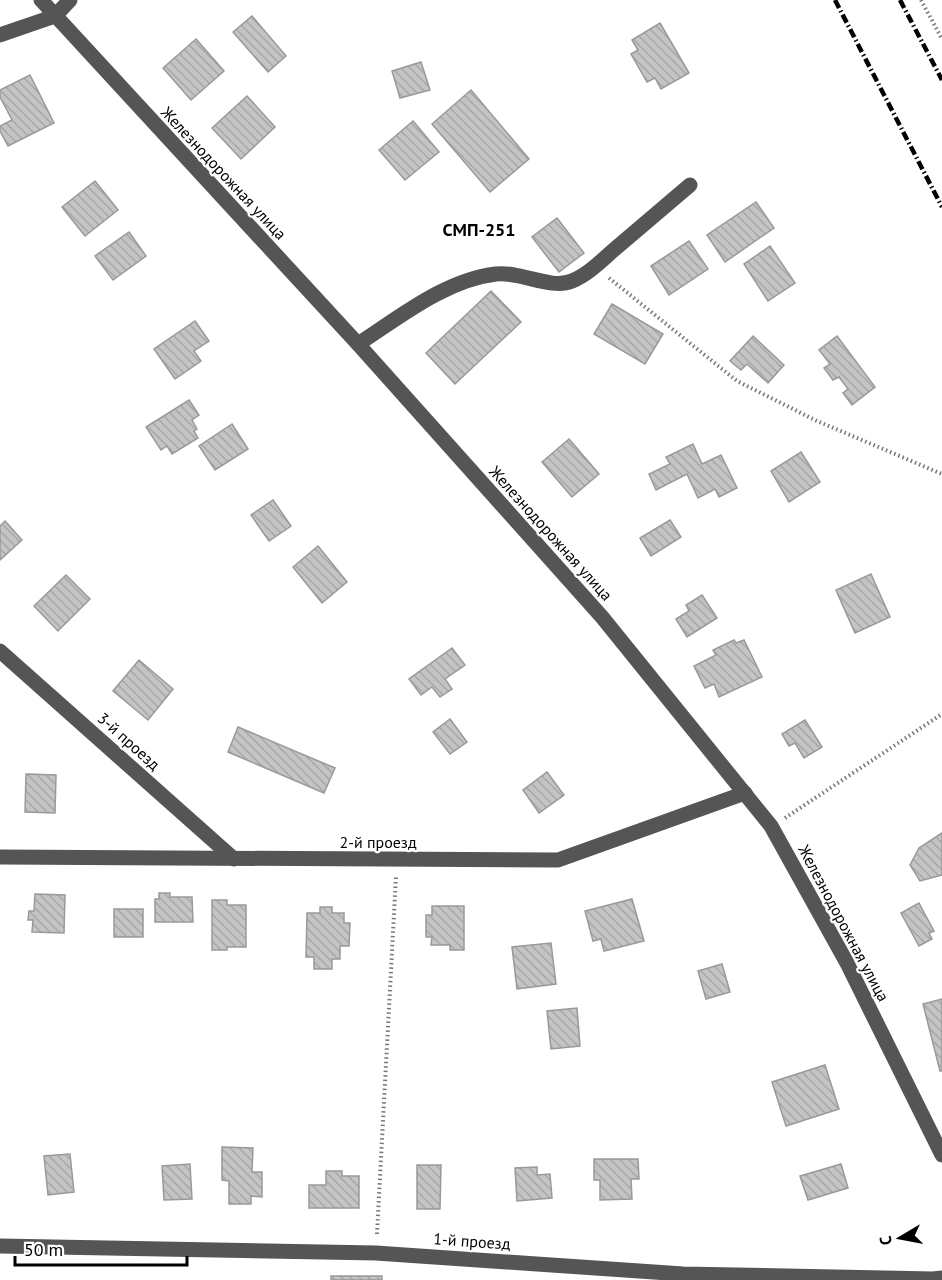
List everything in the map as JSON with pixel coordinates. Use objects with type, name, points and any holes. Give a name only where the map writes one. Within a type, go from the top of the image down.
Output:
[{"type":"street","name":"Железнодорожная улица","points":[[41,0],[358,344],[602,617],[771,826],[848,963],[942,1155]]},
{"type":"street","points":[[0,35],[55,16],[70,0]]},
{"type":"street","points":[[358,344],[432,297],[471,279],[497,274],[516,274],[553,283],[572,282],[690,185]]},
{"type":"street","name":"3-й проезд","points":[[0,651],[234,859]]},
{"type":"street","name":"2-й проезд","points":[[0,857],[558,860],[744,794]]},
{"type":"street","name":"1-й проезд","points":[[0,1246],[376,1253],[683,1274],[942,1278]]},
{"type":"path","points":[[921,0],[942,39]]},
{"type":"path","points":[[594,266],[737,381],[817,421],[942,474]]},
{"type":"path","points":[[771,826],[942,714]]},
{"type":"path","points":[[376,1253],[397,860]]},
{"type":"building","points":[[252,16],[286,56],[268,72],[233,32]]},
{"type":"building","points":[[660,23],[689,73],[661,89],[655,78],[647,82],[631,54],[638,50],[632,40]]},
{"type":"building","points":[[196,39],[224,71],[191,100],[163,68]]},
{"type":"building","points":[[421,62],[430,90],[400,98],[392,71]]},
{"type":"building","points":[[30,75],[54,123],[8,146],[0,131],[0,126],[12,120],[0,97],[0,90]]},
{"type":"building","points":[[471,90],[529,159],[490,192],[432,124]]},
{"type":"building","points":[[247,96],[275,127],[241,159],[212,128]]},
{"type":"building","points":[[413,121],[439,152],[405,180],[379,150]]},
{"type":"building","points":[[95,181],[118,210],[85,236],[62,207]]},
{"type":"building","points":[[756,202],[774,228],[725,262],[707,235]]},
{"type":"building","points":[[557,218],[584,253],[559,272],[532,237]]},
{"type":"building","points":[[129,232],[146,256],[113,280],[95,256]]},
{"type":"building","points":[[689,241],[708,269],[669,295],[651,266]]},
{"type":"building","points":[[770,246],[795,283],[768,301],[744,264]]},
{"type":"building","points":[[491,291],[521,322],[455,384],[426,353]]},
{"type":"building","points":[[612,304],[663,334],[645,364],[594,334]]},
{"type":"building","points":[[195,321],[209,341],[194,351],[201,361],[175,379],[154,349]]},
{"type":"building","points":[[753,336],[784,365],[768,383],[747,364],[741,370],[730,361]]},
{"type":"building","points":[[837,336],[875,387],[852,405],[843,393],[848,389],[839,377],[833,380],[824,368],[830,364],[819,350]]},
{"type":"building","points":[[189,400],[199,415],[192,420],[197,429],[194,431],[198,438],[172,454],[167,446],[161,450],[146,427]]},
{"type":"building","points":[[232,424],[248,449],[215,470],[199,446]]},
{"type":"building","points":[[569,439],[599,474],[572,497],[542,462]]},
{"type":"building","points":[[693,444],[702,464],[721,455],[737,488],[719,497],[715,489],[698,498],[687,474],[656,490],[649,474],[670,464],[666,457]]},
{"type":"building","points":[[801,452],[820,482],[789,502],[771,471]]},
{"type":"building","points":[[273,500],[291,526],[269,541],[251,515]]},
{"type":"building","points":[[670,520],[681,537],[651,556],[640,538]]},
{"type":"building","points":[[5,521],[22,540],[0,560],[0,526]]},
{"type":"building","points":[[318,546],[347,582],[322,603],[293,567]]},
{"type":"building","points":[[871,574],[890,617],[855,633],[836,590]]},
{"type":"building","points":[[66,575],[90,599],[58,631],[34,606]]},
{"type":"building","points":[[702,595],[717,618],[687,637],[676,619],[689,611],[686,605]]},
{"type":"building","points":[[734,640],[736,643],[744,640],[762,677],[719,697],[714,684],[705,688],[694,666],[716,655],[713,650]]},
{"type":"building","points":[[452,648],[465,665],[445,679],[452,689],[440,697],[432,687],[421,695],[409,679]]},
{"type":"building","points":[[139,660],[173,689],[148,720],[113,691]]},
{"type":"building","points":[[450,719],[467,742],[450,754],[433,732]]},
{"type":"building","points":[[805,720],[822,747],[804,758],[795,743],[789,746],[782,734]]},
{"type":"building","points":[[238,727],[335,768],[324,793],[228,752]]},
{"type":"building","points":[[547,772],[564,795],[539,813],[523,790]]},
{"type":"building","points":[[26,774],[56,775],[55,813],[25,812]]},
{"type":"building","points":[[942,833],[942,875],[920,881],[910,865],[919,848]]},
{"type":"building","points":[[159,893],[170,893],[170,897],[192,897],[193,922],[155,922],[155,899],[159,899]]},
{"type":"building","points":[[35,894],[65,895],[64,933],[32,932],[33,920],[28,920],[29,911],[34,911]]},
{"type":"building","points":[[632,899],[644,941],[604,951],[601,939],[593,941],[585,911]]},
{"type":"building","points":[[212,900],[227,900],[227,905],[246,905],[246,947],[212,950]]},
{"type":"building","points":[[919,903],[934,931],[929,933],[932,939],[919,946],[901,913]]},
{"type":"building","points":[[432,906],[464,906],[464,950],[450,950],[450,945],[431,945],[432,937],[426,937],[426,915],[432,915]]},
{"type":"building","points":[[320,907],[332,907],[332,913],[344,913],[344,923],[350,923],[349,946],[340,946],[340,959],[332,959],[332,969],[314,969],[314,957],[306,957],[307,913],[320,913]]},
{"type":"building","points":[[114,909],[143,909],[143,937],[114,937]]},
{"type":"building","points":[[551,943],[556,984],[517,989],[512,947]]},
{"type":"building","points":[[722,964],[730,992],[706,999],[698,971]]},
{"type":"building","points":[[942,999],[942,1071],[940,1071],[923,1004]]},
{"type":"building","points":[[577,1008],[580,1046],[551,1049],[547,1011]]},
{"type":"building","points":[[825,1065],[839,1109],[786,1126],[772,1082]]},
{"type":"building","points":[[222,1147],[253,1148],[252,1172],[262,1172],[262,1197],[251,1196],[251,1204],[229,1204],[229,1181],[222,1180]]},
{"type":"building","points":[[70,1154],[74,1192],[48,1195],[44,1156]]},
{"type":"building","points":[[594,1159],[638,1159],[639,1179],[631,1179],[632,1199],[600,1200],[600,1180],[594,1180]]},
{"type":"building","points":[[190,1164],[192,1199],[164,1200],[162,1166]]},
{"type":"building","points":[[841,1164],[848,1188],[808,1200],[800,1176]]},
{"type":"building","points":[[417,1165],[441,1165],[440,1209],[417,1209]]},
{"type":"building","points":[[537,1167],[537,1175],[550,1174],[552,1198],[517,1201],[515,1168]]},
{"type":"building","points":[[326,1171],[342,1171],[342,1176],[359,1176],[359,1208],[309,1208],[309,1185],[326,1185]]},
{"type":"building","points":[[331,1276],[382,1276],[382,1280],[331,1280]]},
{"type":"railway","points":[[835,0],[942,207]]},
{"type":"railway","points":[[900,0],[942,80]]},
{"type":"district","name":"СМП-251","points":[[479,229]]}]
